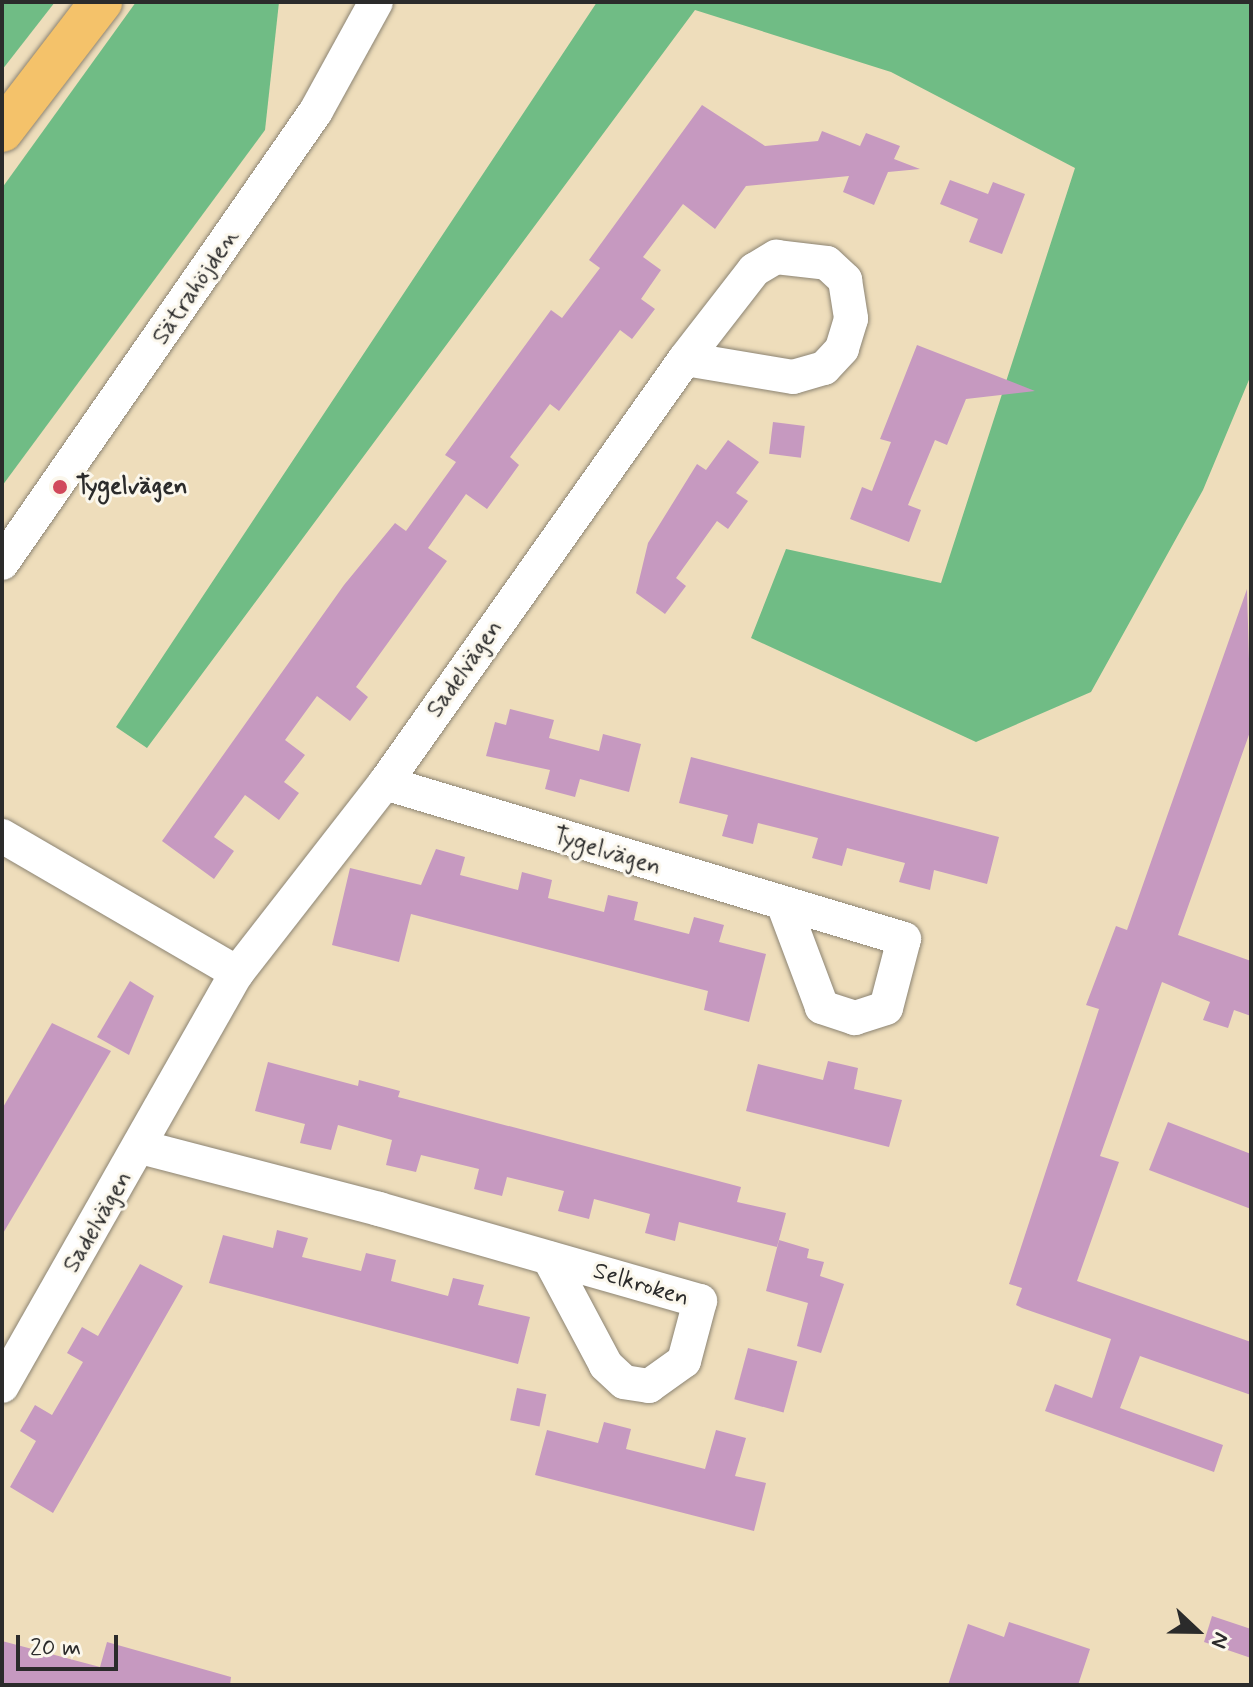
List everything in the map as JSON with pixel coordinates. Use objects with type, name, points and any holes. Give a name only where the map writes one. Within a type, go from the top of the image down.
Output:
[{"type":"main road","points":[[2,131],[101,2]]},
{"type":"street","name":"Sätrahöjden","points":[[2,563],[316,111],[376,2]]},
{"type":"street","name":"Sadelvägen","points":[[2,1386],[141,1147],[237,973],[385,783],[685,359],[754,270],[776,257],[827,263],[845,280],[851,319],[842,349],[824,368],[793,377],[685,359]]},
{"type":"street","name":"Tygelvägen","points":[[385,783],[784,906]]},
{"type":"street","points":[[2,836],[237,973]]},
{"type":"street","name":"Selkroken","points":[[141,1147],[549,1258],[700,1301],[684,1361],[649,1386],[624,1382],[606,1365],[549,1258]]},
{"type":"green space","points":[[2,2],[55,2],[2,70]]},
{"type":"green space","points":[[136,2],[279,2],[265,130],[2,486],[2,188]]},
{"type":"green space","points":[[597,2],[1251,2],[1251,375],[1203,490],[1091,692],[976,742],[751,638],[786,549],[941,583],[1075,168],[891,72],[695,10],[147,748],[116,727]]},
{"type":"building","points":[[702,105],[765,146],[818,141],[822,131],[860,146],[866,133],[900,146],[894,159],[920,169],[888,172],[874,205],[843,192],[849,176],[746,186],[715,229],[683,204],[643,257],[661,270],[641,299],[655,309],[632,339],[620,330],[559,411],[550,404],[510,457],[519,465],[487,509],[466,494],[428,548],[447,561],[356,687],[368,697],[350,721],[317,696],[285,740],[305,755],[284,782],[299,793],[279,820],[245,795],[214,837],[234,851],[214,879],[162,841],[344,585],[395,523],[406,531],[456,462],[445,455],[551,310],[562,318],[600,268],[589,260]]},
{"type":"building","points":[[950,180],[988,194],[993,182],[1025,194],[1002,254],[969,242],[978,219],[940,204]]},
{"type":"building","points":[[917,345],[1035,391],[966,399],[947,445],[935,440],[908,505],[921,510],[909,542],[850,519],[862,487],[872,491],[891,442],[880,439]]},
{"type":"building","points":[[773,422],[805,426],[801,458],[769,454]]},
{"type":"building","points":[[728,440],[759,462],[736,493],[748,501],[728,529],[717,521],[676,578],[686,586],[665,614],[636,593],[648,543],[697,464],[706,470]]},
{"type":"building","points":[[1247,589],[1251,729],[1178,935],[1251,961],[1251,1016],[1234,1010],[1228,1028],[1203,1020],[1210,1002],[1162,982],[1100,1156],[1119,1162],[1077,1281],[1251,1342],[1251,1395],[1140,1356],[1120,1408],[1223,1445],[1214,1472],[1045,1411],[1055,1384],[1092,1398],[1111,1339],[1016,1305],[1022,1288],[1009,1284],[1099,1009],[1086,1005],[1116,926],[1127,930]]},
{"type":"building","points":[[510,709],[554,720],[549,738],[599,751],[603,734],[641,744],[629,792],[580,779],[575,797],[545,789],[550,770],[486,756],[495,722],[506,725]]},
{"type":"building","points":[[691,757],[999,837],[987,884],[934,870],[930,890],[899,882],[905,863],[847,848],[842,866],[812,858],[818,838],[758,823],[753,844],[722,836],[728,815],[679,803]]},
{"type":"building","points":[[436,849],[465,857],[460,875],[518,890],[522,872],[552,880],[548,898],[604,912],[608,895],[638,902],[634,920],[689,934],[694,917],[724,925],[719,942],[766,954],[749,1022],[704,1010],[708,991],[411,914],[399,962],[332,945],[350,868],[421,885]]},
{"type":"building","points":[[130,981],[154,996],[129,1055],[97,1037]]},
{"type":"building","points":[[52,1023],[111,1051],[2,1235],[2,1109]]},
{"type":"building","points":[[828,1061],[858,1068],[854,1089],[902,1100],[889,1147],[746,1111],[758,1064],[823,1080]]},
{"type":"building","points":[[268,1062],[358,1086],[359,1080],[400,1091],[398,1097],[741,1187],[737,1202],[786,1213],[777,1247],[679,1222],[675,1241],[645,1233],[650,1214],[594,1199],[589,1219],[558,1211],[564,1191],[507,1177],[502,1196],[474,1189],[479,1169],[421,1155],[416,1172],[386,1165],[392,1140],[338,1125],[331,1150],[300,1143],[305,1124],[255,1111]]},
{"type":"building","points":[[1168,1122],[1251,1154],[1251,1209],[1149,1170]]},
{"type":"building","points":[[277,1230],[308,1238],[302,1257],[361,1271],[366,1253],[396,1260],[391,1281],[448,1296],[453,1278],[484,1285],[478,1305],[530,1317],[518,1364],[209,1283],[223,1235],[273,1248]]},
{"type":"building","points":[[779,1240],[809,1249],[807,1258],[824,1262],[820,1276],[844,1284],[821,1353],[797,1346],[808,1303],[766,1291]]},
{"type":"building","points":[[140,1264],[183,1286],[53,1513],[10,1487],[36,1441],[20,1431],[35,1405],[52,1415],[83,1362],[67,1353],[82,1327],[98,1336]]},
{"type":"building","points":[[748,1348],[797,1361],[784,1412],[734,1399]]},
{"type":"building","points":[[517,1388],[546,1394],[539,1427],[510,1420]]},
{"type":"building","points":[[604,1422],[631,1429],[626,1449],[705,1469],[716,1430],[746,1438],[735,1476],[766,1483],[754,1531],[535,1475],[547,1430],[598,1443]]},
{"type":"building","points":[[1212,1616],[1251,1629],[1251,1658],[1204,1642]]},
{"type":"building","points":[[1009,1622],[1090,1649],[1078,1685],[948,1685],[968,1624],[1004,1637]]},
{"type":"building","points":[[2,1641],[100,1667],[107,1642],[231,1677],[230,1685],[2,1685]]},
{"type":"place","name":"Tygelvägen","points":[[60,487]]}]
